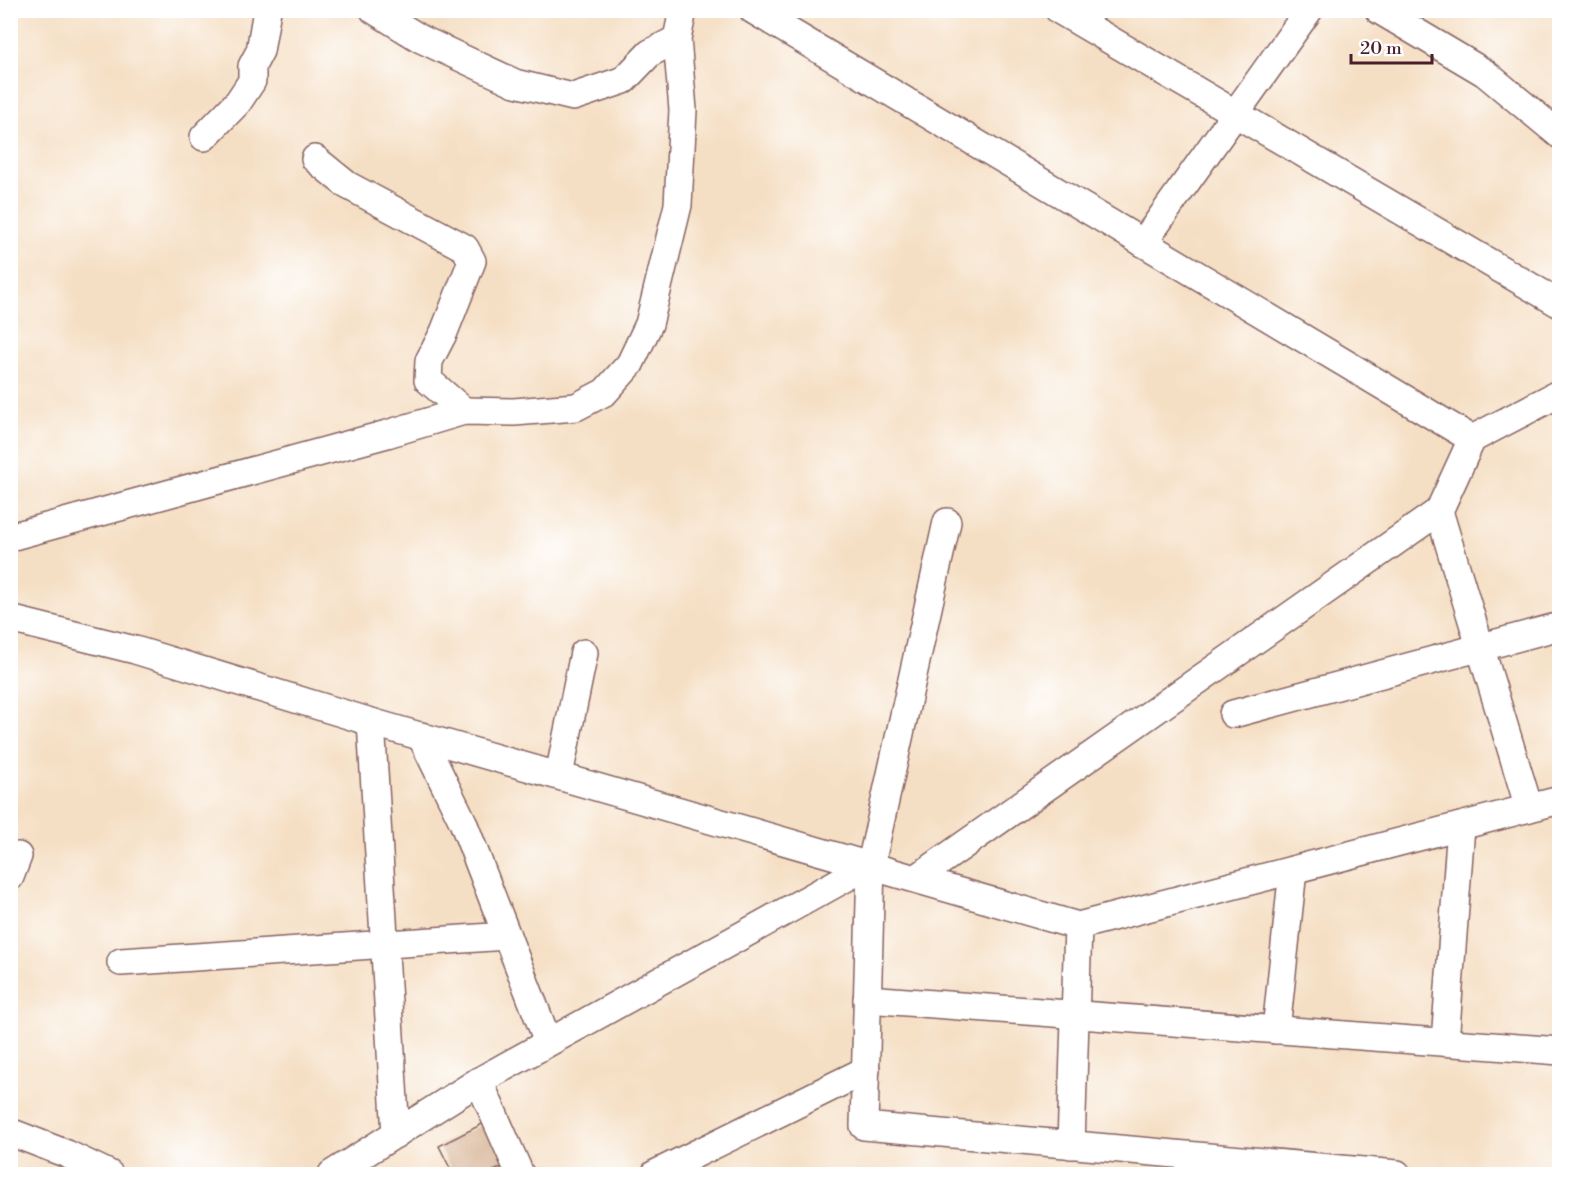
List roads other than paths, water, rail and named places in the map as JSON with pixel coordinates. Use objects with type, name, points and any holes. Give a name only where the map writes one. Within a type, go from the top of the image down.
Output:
[{"type":"street","points":[[204,137],[238,102],[252,81],[252,66],[260,51],[267,10]]},
{"type":"street","points":[[374,10],[421,39],[515,83],[573,97],[624,80],[650,53],[677,39]]},
{"type":"street","points":[[10,537],[464,411],[514,412],[576,407],[605,392],[630,364],[649,324],[678,205],[683,110],[677,68],[677,39],[683,10]]},
{"type":"street","points":[[753,10],[1472,438]]},
{"type":"street","points":[[1059,10],[1560,304]]},
{"type":"street","points":[[1143,243],[1309,10]]},
{"type":"street","points":[[1379,10],[1485,73],[1560,135]]},
{"type":"street","points":[[315,159],[347,185],[465,248],[472,261],[444,332],[429,361],[428,380],[464,411]]},
{"type":"street","points":[[917,878],[1439,511],[1472,438],[1560,393]]},
{"type":"street","points":[[1439,511],[1529,808]]},
{"type":"street","points":[[947,522],[871,864],[864,1126],[1397,1174]]},
{"type":"street","points":[[10,618],[135,650],[371,722],[871,864],[1078,926],[1560,800]]},
{"type":"street","points":[[1233,714],[1560,627]]},
{"type":"street","points":[[558,775],[584,653]]},
{"type":"street","points":[[371,722],[396,1134]]},
{"type":"street","points":[[422,736],[463,822],[548,1042]]},
{"type":"street","points":[[1445,1042],[1461,826]]},
{"type":"street","points":[[332,1174],[479,1081],[871,864]]},
{"type":"street","points":[[1276,1030],[1293,870]]},
{"type":"street","points":[[1071,1145],[1078,926]]},
{"type":"street","points":[[121,962],[507,936]]},
{"type":"street","points":[[867,999],[1560,1051]]},
{"type":"street","points":[[655,1174],[866,1070]]},
{"type":"street","points":[[479,1081],[520,1174]]},
{"type":"street","points":[[10,1132],[67,1154],[108,1174]]}]
